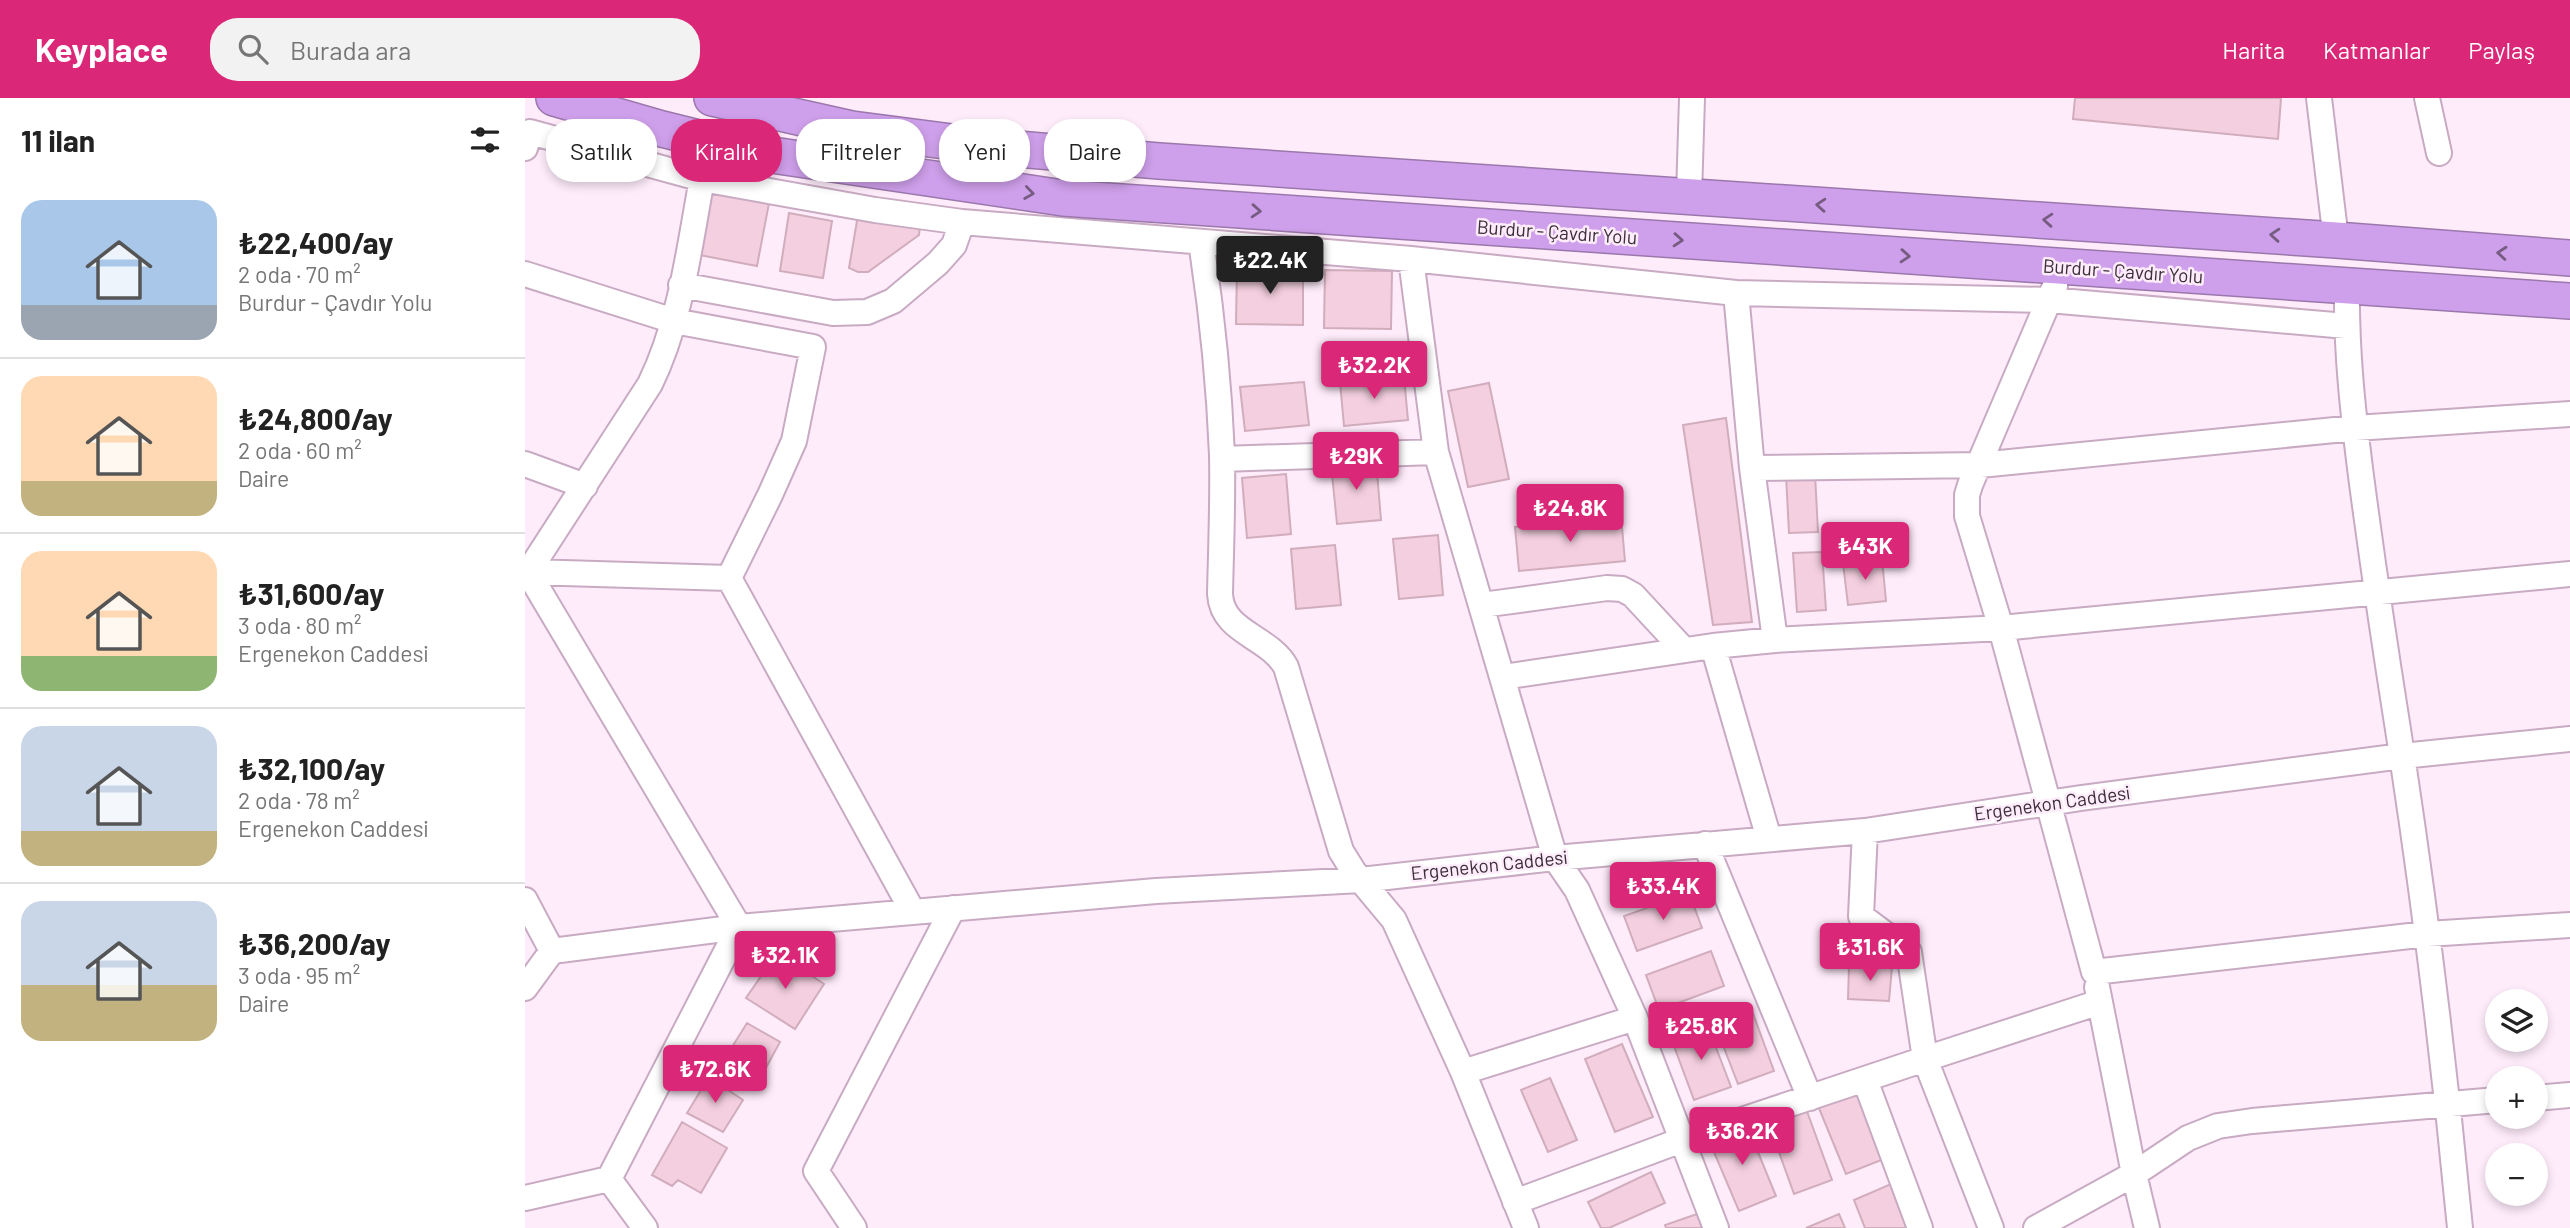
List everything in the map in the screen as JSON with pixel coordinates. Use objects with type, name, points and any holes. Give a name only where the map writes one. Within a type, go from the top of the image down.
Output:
[{"type":"highway","name":"Burdur - Çavdır Yolu","points":[[554,98],[759,153],[1063,198],[2570,301]]},
{"type":"highway","points":[[712,98],[792,107],[852,129],[996,147],[1159,161],[2570,258]]},
{"type":"street","points":[[1689,196],[1692,98]]},
{"type":"street","points":[[2319,98],[2336,240]]},
{"type":"street","points":[[2427,98],[2439,153]]},
{"type":"street","points":[[525,148],[530,132],[671,171]]},
{"type":"street","points":[[527,572],[650,384],[667,346],[701,182]]},
{"type":"street","points":[[717,182],[800,198],[962,222],[1411,259],[1736,293],[2049,300],[2346,326]]},
{"type":"street","points":[[681,285],[833,313],[867,312],[893,301],[938,264],[954,245],[962,222]]},
{"type":"street","points":[[1201,242],[1217,365],[1222,459],[1222,609],[1231,622],[1271,647],[1286,667],[1336,838],[1348,863],[1394,920],[1463,1072],[1526,1228]]},
{"type":"street","points":[[1411,259],[1436,452],[1555,858],[1577,890],[1635,1018],[1716,1228]]},
{"type":"street","points":[[2063,267],[1967,495],[1967,516],[2001,628],[2094,972],[2147,1228]]},
{"type":"street","points":[[525,274],[674,321],[813,347],[793,441],[776,483],[729,578]]},
{"type":"street","points":[[2347,286],[2346,326],[2355,428],[2376,592],[2427,934],[2449,1104],[2460,1228]]},
{"type":"street","points":[[1736,293],[1752,468],[1775,640]]},
{"type":"street","points":[[1752,468],[1980,465],[2355,428],[2570,414]]},
{"type":"street","points":[[1222,459],[1436,452]]},
{"type":"street","points":[[525,464],[585,486]]},
{"type":"street","points":[[527,572],[729,578]]},
{"type":"street","points":[[525,1198],[609,1179],[739,927],[527,572]]},
{"type":"street","points":[[1503,677],[1713,646],[1775,640],[2001,628],[2570,574]]},
{"type":"street","points":[[729,578],[913,912]]},
{"type":"street","points":[[1482,605],[1607,588],[1622,589],[1633,595],[1684,650]]},
{"type":"street","points":[[1713,646],[1769,839]]},
{"type":"street","name":"Ergenekon Caddesi","points":[[552,951],[739,927],[1156,891],[1361,880],[1555,858],[1865,831],[2047,803],[2402,756],[2570,739]]},
{"type":"street","points":[[1865,831],[1861,916],[1909,952],[1925,1059],[1991,1228]]},
{"type":"street","points":[[1705,844],[1810,1098]]},
{"type":"street","points":[[525,900],[552,951],[525,988]]},
{"type":"street","points":[[855,1228],[816,1171],[953,908]]},
{"type":"street","points":[[2094,972],[2427,934],[2570,925]]},
{"type":"street","points":[[1515,1202],[1682,1140],[2100,1002]]},
{"type":"street","points":[[1463,1072],[1635,1018]]},
{"type":"street","points":[[1865,1080],[1920,1228]]},
{"type":"street","points":[[2548,1097],[2570,1095]]},
{"type":"street","points":[[2036,1228],[2134,1174],[2188,1138],[2218,1126],[2485,1101]]},
{"type":"street","points":[[609,1179],[645,1228]]},
{"type":"building","points":[[2075,98],[2281,98],[2278,139],[2073,119]]},
{"type":"building","points":[[706,191],[769,203],[757,266],[694,254]]},
{"type":"building","points":[[859,209],[921,219],[919,235],[868,272],[858,272],[849,268]]},
{"type":"building","points":[[789,213],[832,221],[823,278],[780,271]]},
{"type":"building","points":[[1237,266],[1303,267],[1303,325],[1236,324]]},
{"type":"building","points":[[1325,270],[1392,271],[1391,329],[1324,328]]},
{"type":"building","points":[[1404,377],[1408,420],[1344,426],[1340,382]]},
{"type":"building","points":[[1304,382],[1309,425],[1245,431],[1240,387]]},
{"type":"building","points":[[1489,383],[1509,479],[1468,487],[1448,391]]},
{"type":"building","points":[[1726,418],[1752,622],[1713,625],[1683,425]]},
{"type":"building","points":[[1376,460],[1381,520],[1337,524],[1331,464]]},
{"type":"building","points":[[1286,474],[1291,534],[1247,538],[1242,478]]},
{"type":"building","points":[[1815,474],[1818,532],[1789,533],[1786,475]]},
{"type":"building","points":[[1621,516],[1625,561],[1519,571],[1515,527]]},
{"type":"building","points":[[1438,535],[1443,595],[1399,599],[1393,539]]},
{"type":"building","points":[[1335,545],[1341,605],[1296,609],[1291,549]]},
{"type":"building","points":[[1822,552],[1826,610],[1797,612],[1793,553]]},
{"type":"building","points":[[1882,559],[1886,601],[1848,605],[1843,563]]},
{"type":"building","points":[[1689,893],[1702,928],[1637,951],[1624,916]]},
{"type":"building","points":[[1711,951],[1724,986],[1659,1010],[1646,975]]},
{"type":"building","points":[[777,953],[824,984],[795,1029],[746,998]]},
{"type":"building","points":[[1849,965],[1892,967],[1889,1001],[1848,999]]},
{"type":"building","points":[[1751,1008],[1774,1071],[1738,1084],[1714,1022]]},
{"type":"building","points":[[747,1023],[780,1042],[755,1088],[719,1068]]},
{"type":"building","points":[[1707,1024],[1731,1087],[1694,1100],[1671,1038]]},
{"type":"building","points":[[1622,1044],[1653,1117],[1615,1132],[1585,1059]]},
{"type":"building","points":[[709,1077],[743,1100],[723,1132],[687,1113]]},
{"type":"building","points":[[1550,1078],[1577,1140],[1548,1152],[1521,1090]]},
{"type":"building","points":[[1854,1086],[1884,1159],[1846,1174],[1816,1101]]},
{"type":"building","points":[[1805,1106],[1832,1180],[1794,1194],[1767,1119]]},
{"type":"building","points":[[682,1122],[727,1148],[701,1193],[678,1180],[672,1186],[652,1175]]},
{"type":"building","points":[[1746,1123],[1776,1196],[1739,1211],[1708,1138]]},
{"type":"building","points":[[1651,1172],[1665,1203],[1609,1228],[1601,1228],[1588,1202]]},
{"type":"building","points":[[1891,1184],[1909,1228],[1865,1228],[1854,1200]]},
{"type":"building","points":[[1697,1214],[1702,1228],[1666,1228],[1665,1225]]},
{"type":"building","points":[[1839,1214],[1845,1228],[1806,1228]]}]
